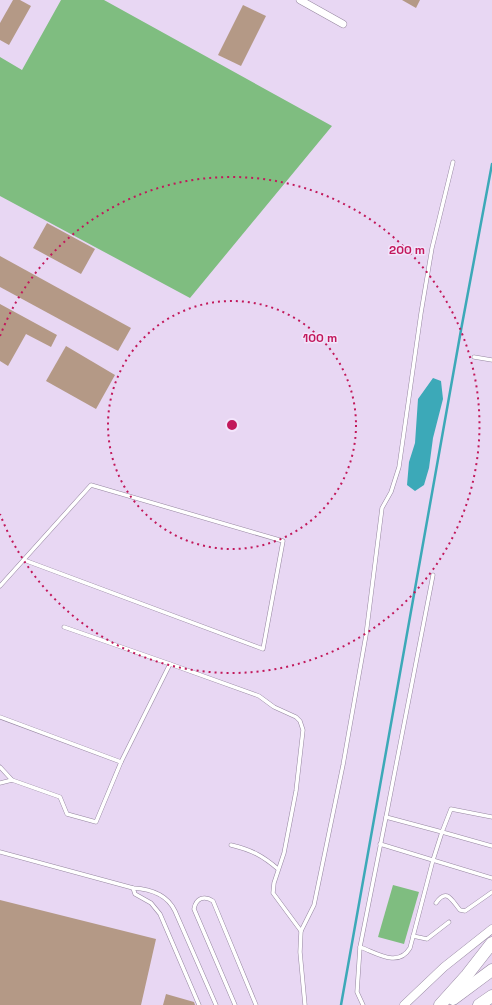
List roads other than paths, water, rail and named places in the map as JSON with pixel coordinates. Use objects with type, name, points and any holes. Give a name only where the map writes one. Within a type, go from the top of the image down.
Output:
[{"type":"highway","points":[[440,1005],[467,975],[492,942]]},
{"type":"highway","points":[[444,1005],[492,970]]},
{"type":"highway","points":[[479,1005],[492,996]]},
{"type":"street","points":[[300,0],[343,24]]},
{"type":"street","points":[[404,1005],[444,967],[492,929]]},
{"type":"lane","points":[[305,1005],[300,952],[301,932],[314,905],[343,765],[366,635],[382,508],[391,492],[399,467],[420,313],[432,248],[453,162]]},
{"type":"lane","points":[[474,357],[492,360]]},
{"type":"lane","points":[[0,586],[91,485],[283,541],[264,649],[24,560]]},
{"type":"lane","points":[[363,1005],[357,992],[360,947],[433,575]]},
{"type":"lane","points":[[64,627],[258,696],[274,708],[296,717],[300,721],[304,730],[296,791],[284,853],[274,882],[273,893],[301,932]]},
{"type":"lane","points":[[0,767],[12,780],[60,797],[67,814],[96,822],[121,762],[170,664]]},
{"type":"lane","points":[[0,717],[121,762]]},
{"type":"lane","points":[[0,783],[12,780]]},
{"type":"lane","points":[[360,947],[391,958],[399,958],[407,953],[410,948],[433,860],[451,809],[492,817]]},
{"type":"lane","points":[[386,817],[492,846]]},
{"type":"lane","points":[[380,844],[492,878]]},
{"type":"lane","points":[[231,845],[248,849],[264,857],[278,869]]},
{"type":"lane","points":[[0,852],[133,888],[143,888],[153,891],[167,899],[172,904],[216,1005]]},
{"type":"lane","points":[[133,888],[135,894],[151,903],[160,914],[199,1005]]},
{"type":"lane","points":[[436,903],[440,897],[449,897],[460,910],[465,911],[492,892]]},
{"type":"lane","points":[[235,1005],[194,908],[196,902],[202,898],[213,900],[256,1005]]},
{"type":"lane","points":[[413,936],[427,939],[449,922]]},
{"type":"water","points":[[433,378],[441,381],[443,399],[433,438],[429,468],[424,485],[415,491],[407,485],[409,462],[415,443],[418,399]]},
{"type":"waterway","points":[[341,1005],[492,164]]}]
